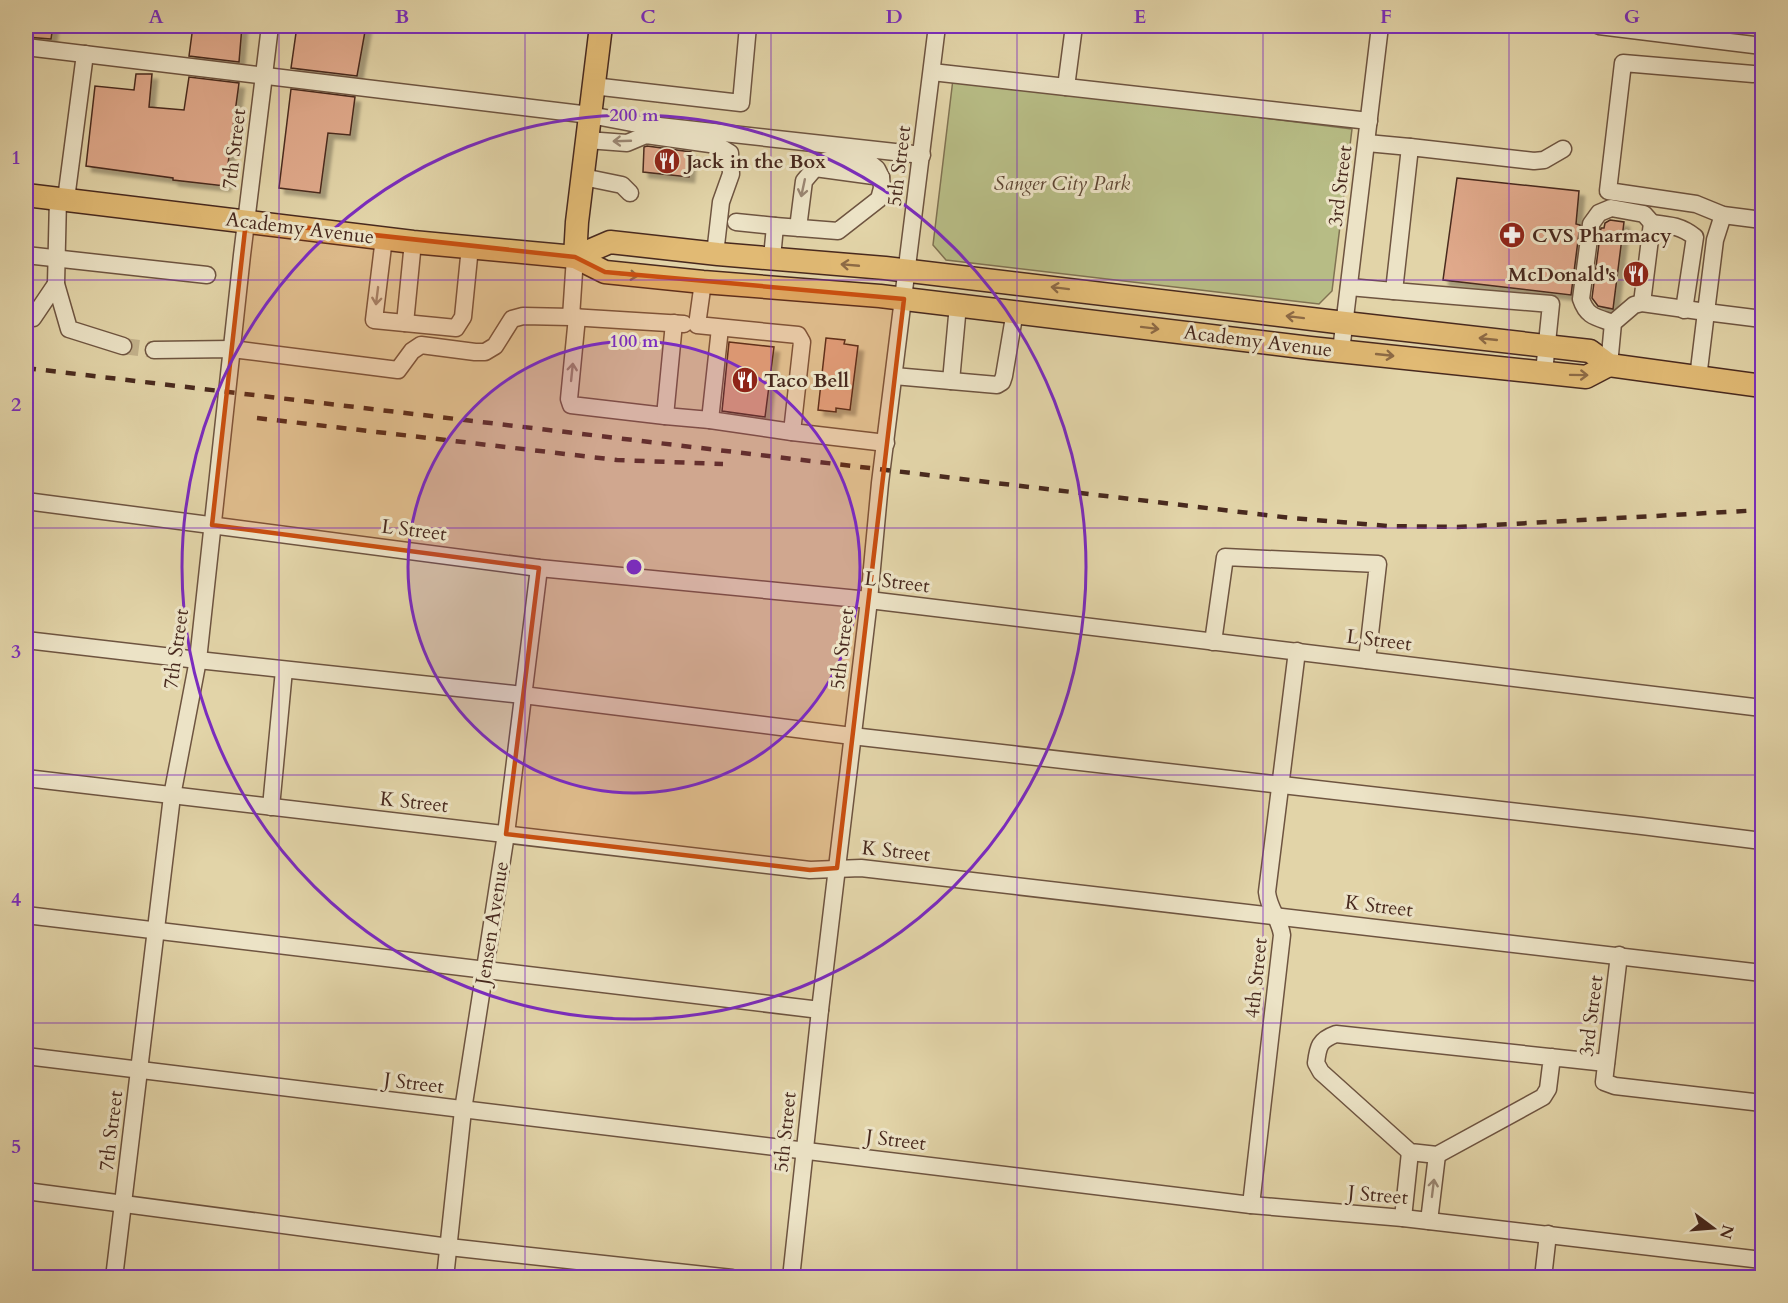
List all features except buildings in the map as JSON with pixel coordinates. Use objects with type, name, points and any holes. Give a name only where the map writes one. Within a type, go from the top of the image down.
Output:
[{"type":"main road","points":[[575,257],[601,26]]},
{"type":"main road","name":"Academy Avenue","points":[[26,195],[413,242],[575,257],[605,272],[904,299],[1341,351],[1586,377],[1609,365]]},
{"type":"main road","name":"Academy Avenue","points":[[575,257],[610,242],[715,254],[908,270],[1590,351],[1609,365],[1762,386]]},
{"type":"main road","points":[[1060,317],[1067,308],[1073,306],[1117,309],[1148,299]]},
{"type":"street","name":"7th Street","points":[[114,1278],[172,796],[198,660],[246,221],[270,26]]},
{"type":"street","points":[[593,86],[741,103],[748,26]]},
{"type":"street","name":"5th Street","points":[[791,1278],[820,1010],[870,600],[880,483],[938,26]]},
{"type":"street","points":[[1066,87],[1074,26]]},
{"type":"street","name":"3rd Street","points":[[1341,351],[1380,26]]},
{"type":"street","points":[[1599,26],[1762,46]]},
{"type":"street","points":[[26,47],[590,115],[632,123],[922,154]]},
{"type":"street","points":[[85,54],[62,199],[56,284],[69,329],[123,346]]},
{"type":"street","points":[[1753,74],[1623,63],[1608,191],[1696,204],[1723,215],[1762,220]]},
{"type":"street","points":[[932,72],[1369,121]]},
{"type":"street","points":[[587,140],[627,142],[646,135],[717,145],[730,153],[731,174],[721,202],[715,254]]},
{"type":"street","points":[[1367,142],[1534,161],[1544,160],[1563,149]]},
{"type":"street","points":[[1394,291],[1410,147]]},
{"type":"street","points":[[736,222],[775,226],[798,228],[838,231],[879,199],[882,188],[881,177],[815,168],[804,180],[798,228]]},
{"type":"street","points":[[583,177],[622,185],[630,193]]},
{"type":"street","points":[[1613,323],[1595,317],[1585,310],[1581,299],[1591,224],[1599,213],[1611,208],[1644,214],[1652,223],[1684,229],[1695,237],[1715,240]]},
{"type":"street","points":[[1698,378],[1715,240],[1723,215]]},
{"type":"street","points":[[1642,303],[1652,223]]},
{"type":"street","points":[[772,258],[775,226]]},
{"type":"street","points":[[1684,309],[1695,237]]},
{"type":"street","points":[[384,238],[374,320],[456,328],[463,317],[470,248]]},
{"type":"street","points":[[405,322],[413,242]]},
{"type":"street","points":[[26,255],[207,275]]},
{"type":"street","points":[[575,257],[569,399],[571,405],[886,443]]},
{"type":"street","points":[[697,325],[703,282]]},
{"type":"street","points":[[26,317],[33,318],[56,284]]},
{"type":"street","points":[[1349,287],[1551,304],[1544,372]]},
{"type":"street","points":[[1609,365],[1613,323],[1634,305],[1642,303],[1762,318]]},
{"type":"street","points":[[951,381],[958,305]]},
{"type":"street","points":[[894,376],[997,385],[1002,382],[1015,311]]},
{"type":"street","points":[[154,350],[232,349],[398,370],[412,351],[421,345],[485,352],[495,346],[512,319],[523,316],[674,323],[798,335],[802,342],[792,432]]},
{"type":"street","points":[[665,416],[674,323]]},
{"type":"street","points":[[710,420],[720,328]]},
{"type":"street","name":"L Street","points":[[26,501],[539,568],[870,600],[1762,708]]},
{"type":"street","points":[[1213,642],[1225,557],[1378,564],[1367,660]]},
{"type":"street","name":"Jensen Avenue","points":[[445,1278],[463,1110],[506,834],[539,568]]},
{"type":"street","points":[[26,639],[284,670],[524,695],[852,736],[1762,841]]},
{"type":"street","name":"4th Street","points":[[1251,1205],[1282,935],[1281,927],[1268,902],[1267,892],[1297,651]]},
{"type":"street","points":[[271,807],[284,670]]},
{"type":"street","name":"K Street","points":[[26,778],[810,870],[873,869],[1762,973]]},
{"type":"street","points":[[26,915],[820,1010]]},
{"type":"street","name":"3rd Street","points":[[1619,956],[1604,1082],[1615,1086],[1762,1103]]},
{"type":"street","points":[[1552,1058],[1548,1089],[1543,1097],[1437,1155],[1410,1152],[1321,1072],[1316,1063],[1318,1050],[1325,1037],[1336,1034],[1606,1063]]},
{"type":"street","name":"J Street","points":[[26,1056],[1251,1205],[1403,1218],[1762,1260]]},
{"type":"street","points":[[1403,1218],[1410,1152]]},
{"type":"street","points":[[1429,1221],[1437,1155]]},
{"type":"street","points":[[26,1191],[448,1247],[732,1278]]},
{"type":"street","points":[[1543,1278],[1548,1234]]},
{"type":"highlighted area","points":[[246,221],[575,257],[605,272],[904,299],[837,868],[810,870],[506,834],[539,568],[212,525]]},
{"type":"green space","name":"Sanger City Park","points":[[953,79],[1352,129],[1332,291],[1319,304],[946,260],[933,245]]},
{"type":"tunnel","points":[[123,346],[154,350]]},
{"type":"railway","points":[[26,368],[1291,518],[1388,526],[1457,527],[1762,510]]},
{"type":"railway","points":[[257,418],[617,460],[723,464]]},
{"type":"place","name":"Jack in the Box","points":[[667,161]]},
{"type":"place","name":"CVS Pharmacy","points":[[1512,235]]},
{"type":"place","name":"McDonald's","points":[[1636,274]]},
{"type":"place","name":"Taco Bell","points":[[745,380]]}]
